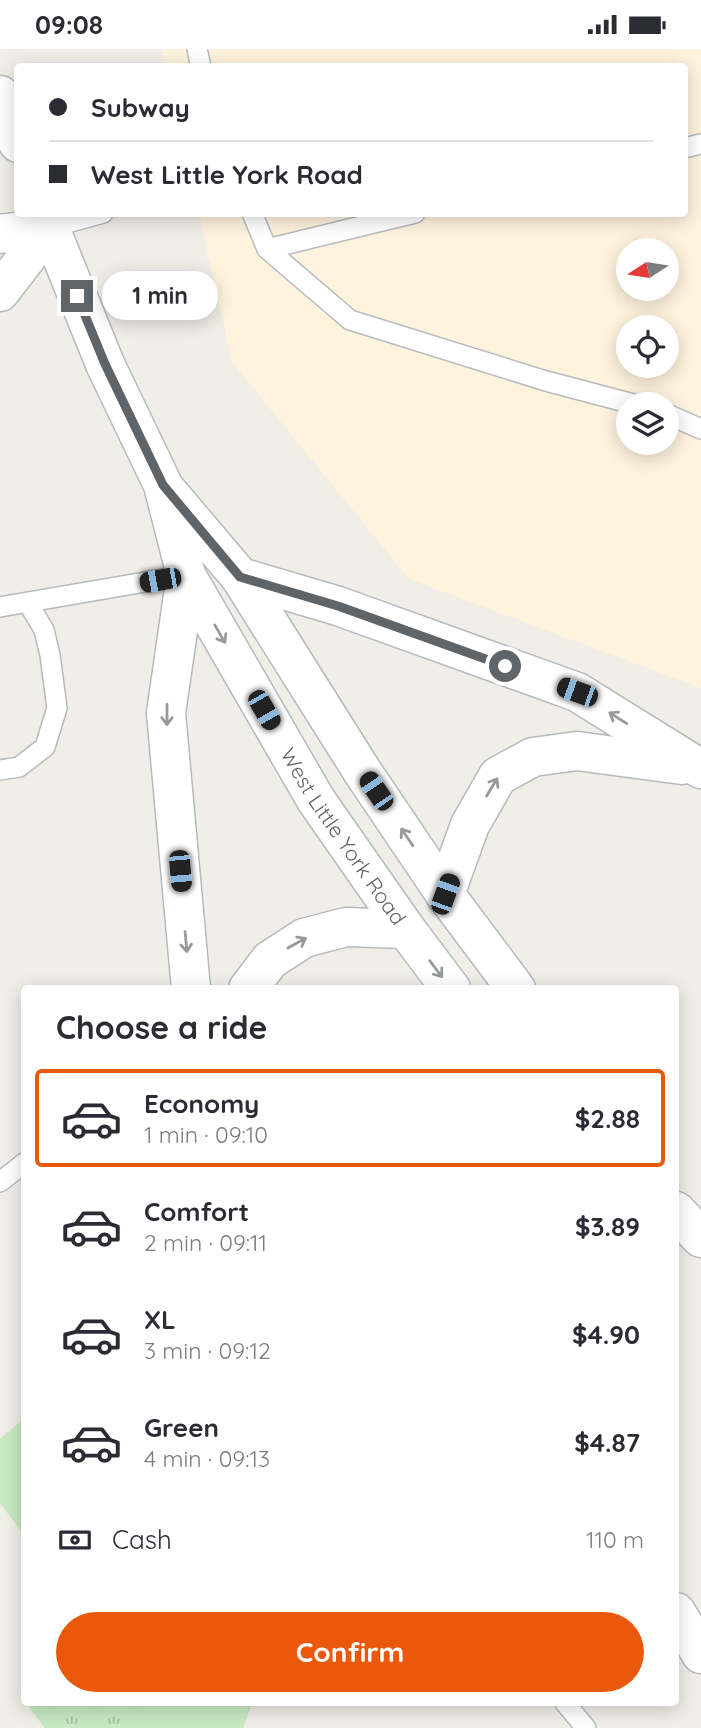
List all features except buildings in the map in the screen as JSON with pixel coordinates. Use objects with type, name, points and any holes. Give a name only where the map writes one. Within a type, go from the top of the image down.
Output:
[{"type":"main road","points":[[0,95],[14,132]]},
{"type":"main road","points":[[0,234],[47,221]]},
{"type":"main road","points":[[0,292],[47,221]]},
{"type":"main road","name":"West Little York Road","points":[[47,221],[105,364],[163,485],[186,575],[316,800],[448,985]]},
{"type":"main road","name":"West Little York Road","points":[[163,485],[240,577],[362,771],[445,894],[513,985]]},
{"type":"main road","points":[[186,575],[166,713],[191,985]]},
{"type":"main road","points":[[240,577],[338,606],[577,692],[700,765]]},
{"type":"main road","points":[[445,894],[470,825],[498,776],[533,757],[577,751],[700,765]]},
{"type":"main road","points":[[251,985],[270,960],[304,939],[346,927],[406,929]]},
{"type":"main road","points":[[679,1214],[701,1238]]},
{"type":"main road","points":[[683,1618],[701,1654]]},
{"type":"lane","points":[[47,221],[75,217]]},
{"type":"lane","points":[[254,217],[267,249],[350,320],[546,381],[616,400]]},
{"type":"lane","points":[[267,249],[399,217]]},
{"type":"lane","points":[[679,419],[701,429]]},
{"type":"lane","points":[[0,607],[186,575]]},
{"type":"lane","points":[[0,770],[19,767],[45,747],[57,708],[44,630],[28,603]]},
{"type":"lane","points":[[0,1182],[21,1165]]},
{"type":"lane","points":[[568,1706],[586,1728]]},
{"type":"shaded area","points":[[162,49],[701,49],[701,688],[409,579],[232,362],[200,217],[688,217],[688,63],[165,63]]},
{"type":"green space","points":[[21,1421],[21,1531],[0,1503],[0,1439]]},
{"type":"green space","points":[[28,1706],[251,1706],[243,1728],[45,1728]]},
{"type":"green space","points":[[28,1706],[147,1706],[117,1728],[45,1728]]},
{"type":"route","points":[[77,296],[105,364],[163,485],[240,577],[338,606],[505,666]]}]
